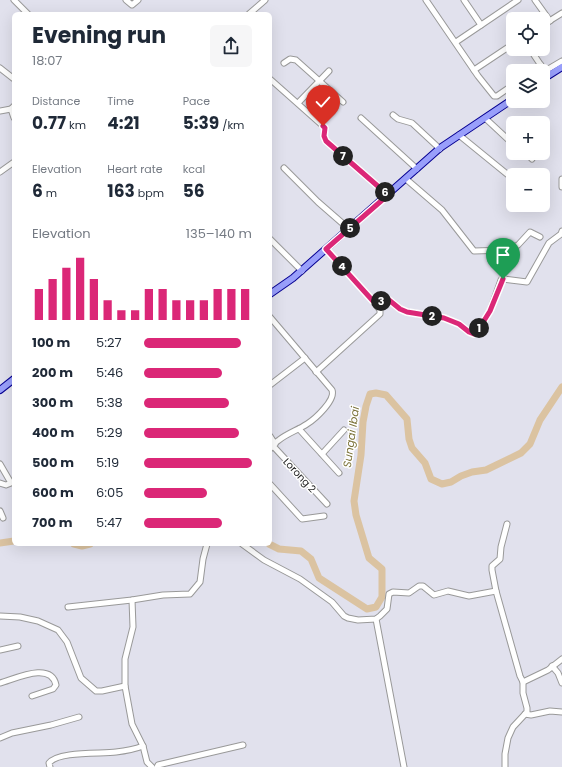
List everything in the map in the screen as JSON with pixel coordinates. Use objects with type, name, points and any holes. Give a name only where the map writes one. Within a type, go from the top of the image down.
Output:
[{"type":"main road","points":[[550,73],[562,67]]},
{"type":"main road","points":[[272,293],[302,271],[440,149],[506,104]]},
{"type":"main road","points":[[0,390],[12,381]]},
{"type":"street","points":[[14,0],[26,12]]},
{"type":"street","points":[[126,0],[132,5],[138,0]]},
{"type":"street","points":[[251,12],[265,0]]},
{"type":"street","points":[[426,0],[474,70],[494,96],[497,96],[506,90]]},
{"type":"street","points":[[464,0],[481,25]]},
{"type":"street","points":[[456,42],[518,0]]},
{"type":"street","points":[[535,0],[544,12]]},
{"type":"street","points":[[550,21],[562,13]]},
{"type":"street","points":[[474,70],[506,49]]},
{"type":"street","points":[[284,62],[290,59],[296,60],[342,102]]},
{"type":"street","points":[[550,71],[562,61]]},
{"type":"street","points":[[0,68],[12,77]]},
{"type":"street","points":[[298,103],[328,70]]},
{"type":"street","points":[[272,81],[325,128],[324,136],[326,141],[388,195]]},
{"type":"street","points":[[0,111],[12,107]]},
{"type":"street","points":[[392,115],[398,119],[412,123],[440,149]]},
{"type":"street","points":[[361,118],[417,169]]},
{"type":"street","points":[[485,118],[506,138]]},
{"type":"street","points":[[459,135],[506,173]]},
{"type":"street","points":[[0,172],[12,163]]},
{"type":"street","points":[[284,168],[318,202],[349,229]]},
{"type":"street","points":[[406,179],[442,210],[474,251],[507,250],[518,245],[530,232],[540,237]]},
{"type":"street","points":[[562,180],[562,187]]},
{"type":"street","points":[[373,301],[389,300],[403,310],[444,318],[459,324],[471,334],[476,333],[490,311],[501,280],[527,282],[549,243],[561,234],[562,231]]},
{"type":"street","points":[[272,241],[302,271]]},
{"type":"street","points":[[316,372],[380,314],[380,310],[373,301],[326,249]]},
{"type":"street","points":[[272,319],[332,390],[332,397],[315,417],[299,429],[278,440],[273,446]]},
{"type":"street","points":[[272,383],[305,358]]},
{"type":"street","points":[[299,429],[339,473]]},
{"type":"street","points":[[322,454],[344,430]]},
{"type":"street","name":"Lorong 2","points":[[273,446],[327,504]]},
{"type":"street","points":[[0,464],[11,481],[10,484],[6,485],[0,483]]},
{"type":"street","points":[[272,486],[302,519],[324,516]]},
{"type":"street","points":[[0,511],[3,518]]},
{"type":"street","points":[[506,767],[505,754],[508,738],[513,727],[525,714],[527,708],[523,693],[523,682],[496,591],[492,568],[500,559],[501,547],[507,524]]},
{"type":"street","points":[[68,607],[163,595],[189,595],[199,584],[206,546]]},
{"type":"street","points":[[245,546],[264,560],[300,579],[332,602],[344,616],[358,620],[376,619],[383,614],[387,609],[388,596],[391,592],[408,593],[419,586],[423,586],[434,595],[448,591],[469,596],[496,591]]},
{"type":"street","points":[[132,600],[133,627],[125,659],[126,686],[131,721],[143,746],[145,759],[152,767]]},
{"type":"street","points":[[0,616],[20,617],[38,621],[58,630],[67,642],[81,678],[96,691],[102,692],[126,686]]},
{"type":"street","points":[[376,619],[404,767]]},
{"type":"street","points":[[0,650],[18,646]]},
{"type":"street","points":[[523,682],[528,678],[548,670],[562,659]]},
{"type":"street","points":[[552,666],[558,673],[562,684]]},
{"type":"street","points":[[0,683],[37,672],[47,673],[53,678],[56,685],[53,689],[32,696]]},
{"type":"street","points":[[525,714],[531,715],[550,711],[562,712]]},
{"type":"street","points":[[0,738],[12,733],[51,725],[79,716]]},
{"type":"street","points":[[157,767],[243,745]]},
{"type":"street","points":[[50,767],[49,763],[52,759],[70,754],[116,752],[143,746]]},
{"type":"waterway","name":"Sungai Ibai","points":[[272,546],[279,549],[301,551],[311,559],[319,578],[367,609],[376,607],[382,597],[382,569],[369,558],[356,515],[354,501],[361,455],[363,422],[370,394],[376,393],[386,395],[407,419],[409,439],[412,448],[425,463],[431,479],[442,484],[451,482],[472,472],[486,470],[521,453],[530,444],[540,420],[562,387]]},
{"type":"waterway","name":"Sungai Ibai","points":[[0,543],[12,541]]},
{"type":"route","points":[[323,126],[325,128],[324,138],[326,141],[388,195],[326,249],[373,301],[389,300],[400,309],[407,312],[444,318],[459,324],[471,334],[474,334],[477,332],[490,311],[501,280],[503,279]]}]
